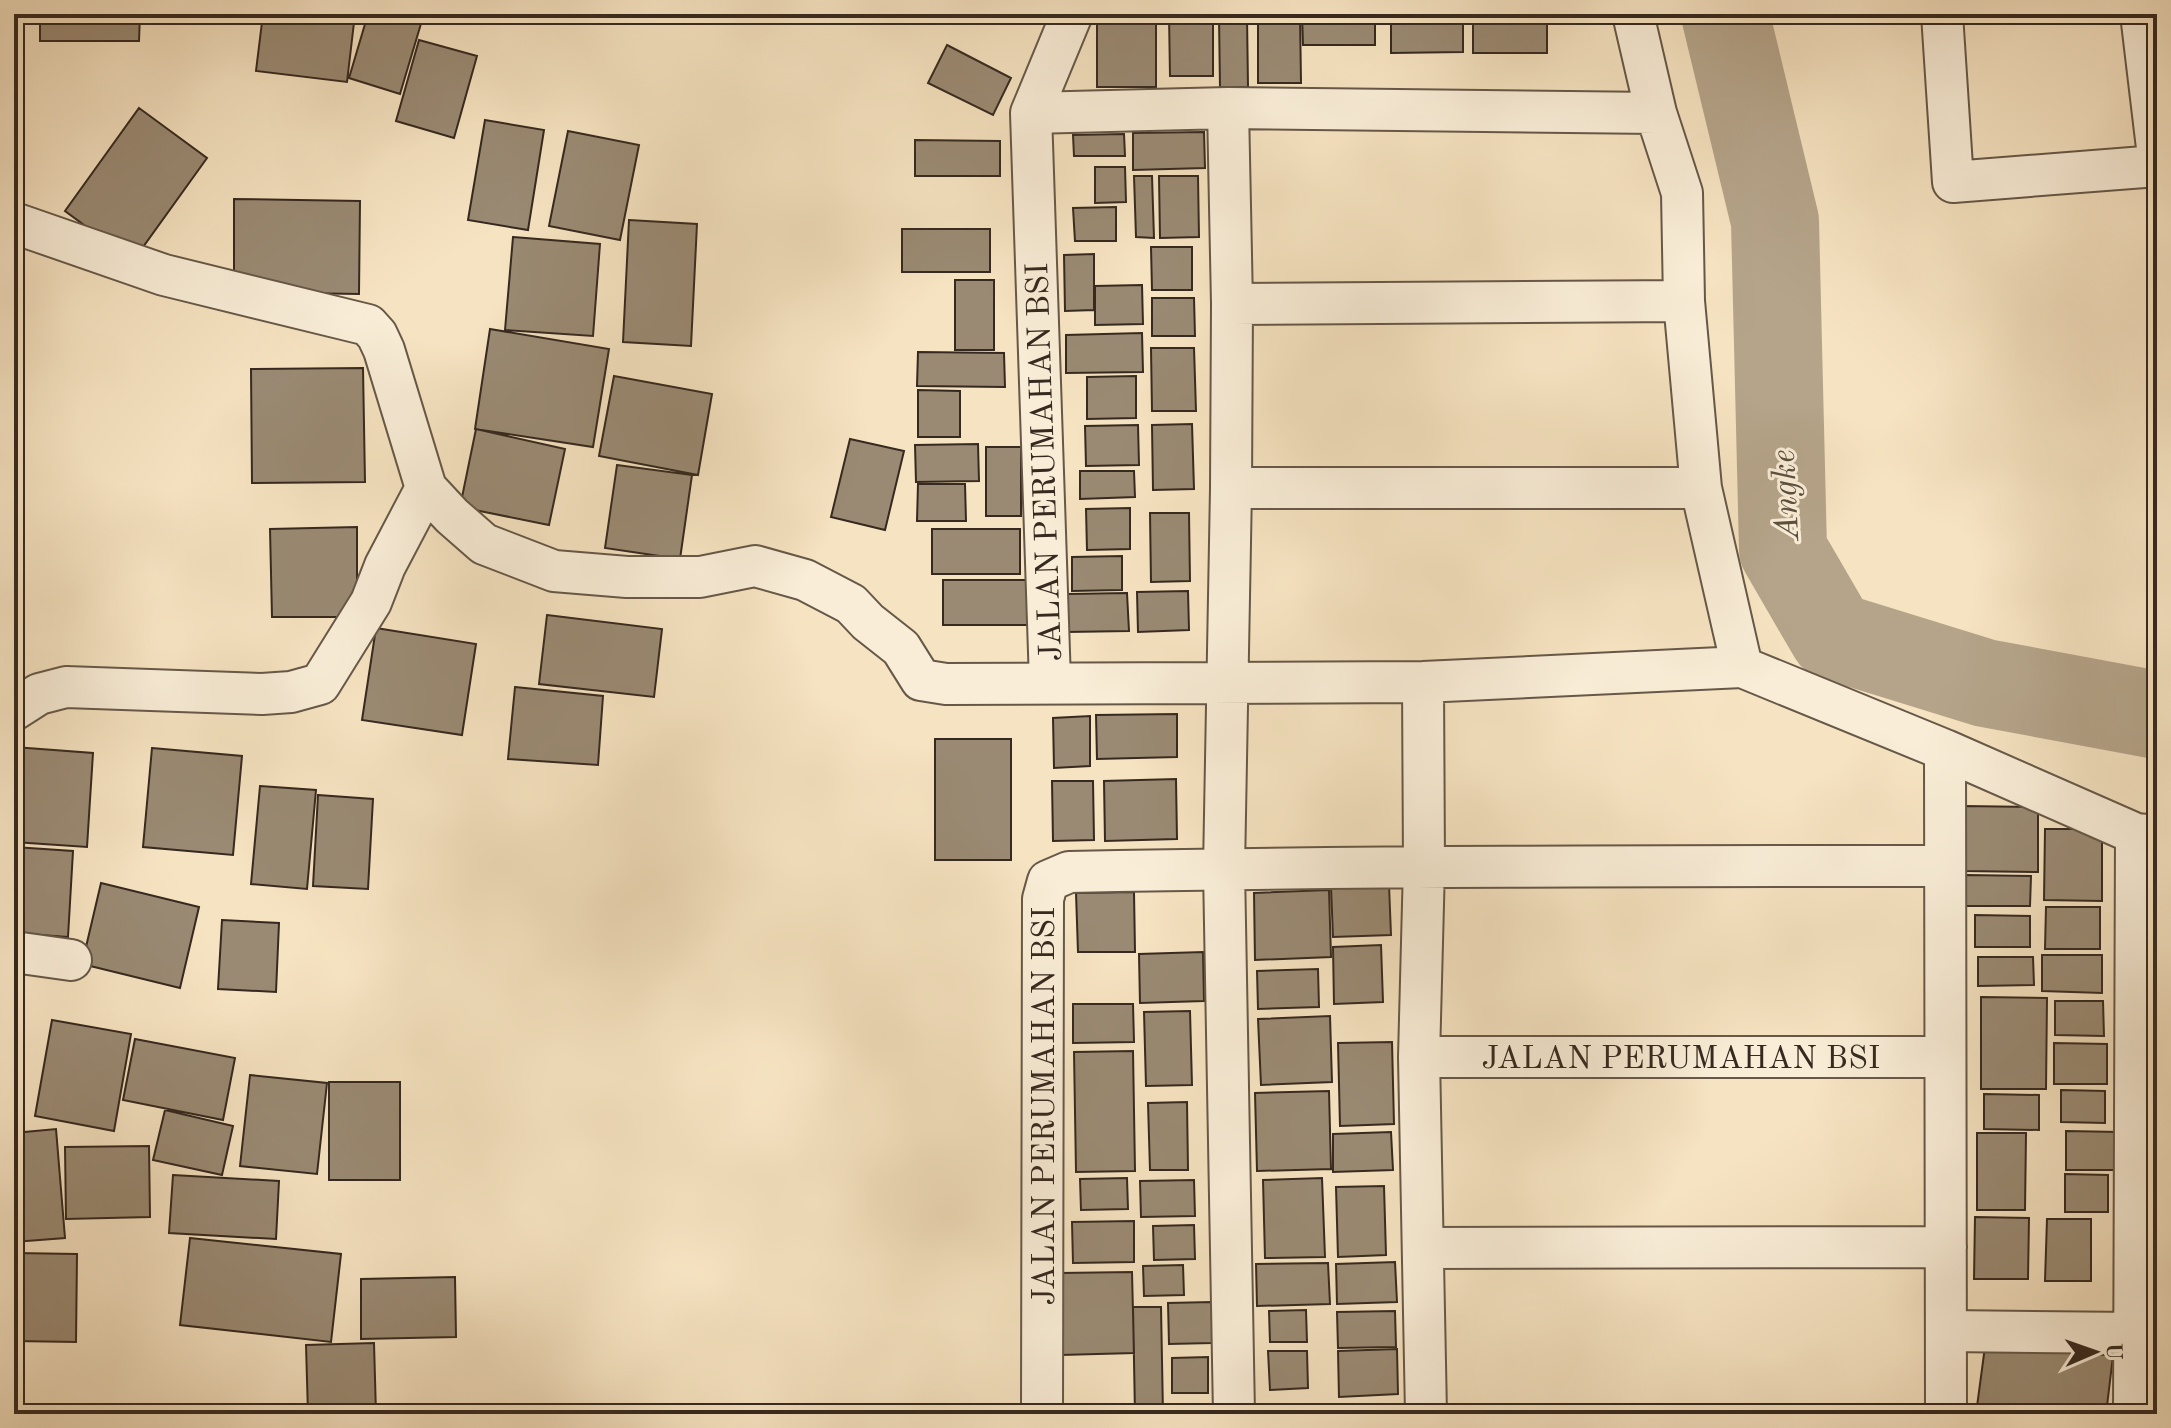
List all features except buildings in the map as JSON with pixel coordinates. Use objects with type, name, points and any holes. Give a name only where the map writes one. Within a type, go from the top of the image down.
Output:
[{"type":"street","name":"JALAN PERUMAHAN BSI","points":[[1072,14],[1031,113],[1050,682],[1423,682],[1742,667],[2147,835],[2134,1414]]},
{"type":"street","points":[[1633,14],[1656,113],[1682,193],[1684,301],[1701,488],[1742,667]]},
{"type":"street","points":[[1942,14],[1953,182],[2157,166]]},
{"type":"street","points":[[2141,14],[2157,148]]},
{"type":"street","points":[[1228,108],[1232,304],[1224,869],[1234,1414]]},
{"type":"street","points":[[1031,113],[1228,108],[1656,113]]},
{"type":"street","points":[[14,223],[164,275],[368,325],[384,350],[426,488],[484,544],[554,571],[627,577],[700,577],[755,566],[805,580],[851,604],[901,648],[921,680],[946,684],[1050,682]]},
{"type":"street","points":[[1232,304],[1684,301]]},
{"type":"street","points":[[14,710],[39,694],[66,687],[262,694],[291,692],[320,684],[371,602],[385,566],[426,488]]},
{"type":"street","points":[[1231,488],[1701,488]]},
{"type":"street","points":[[1423,682],[1424,866],[1419,1057],[1426,1414]]},
{"type":"street","points":[[1945,750],[1946,1414]]},
{"type":"street","name":"JALAN PERUMAHAN BSI","points":[[1042,1414],[1043,899],[1048,881],[1069,872],[1224,869],[1945,866]]},
{"type":"street","points":[[14,952],[71,960]]},
{"type":"street","name":"JALAN PERUMAHAN BSI","points":[[1419,1057],[1944,1057]]},
{"type":"street","points":[[1423,1248],[1946,1247]]},
{"type":"street","points":[[1947,1331],[2134,1333]]},
{"type":"waterway","name":"Angke","points":[[1725,14],[1775,221],[1783,550],[1833,636],[1985,683],[2157,715]]}]
